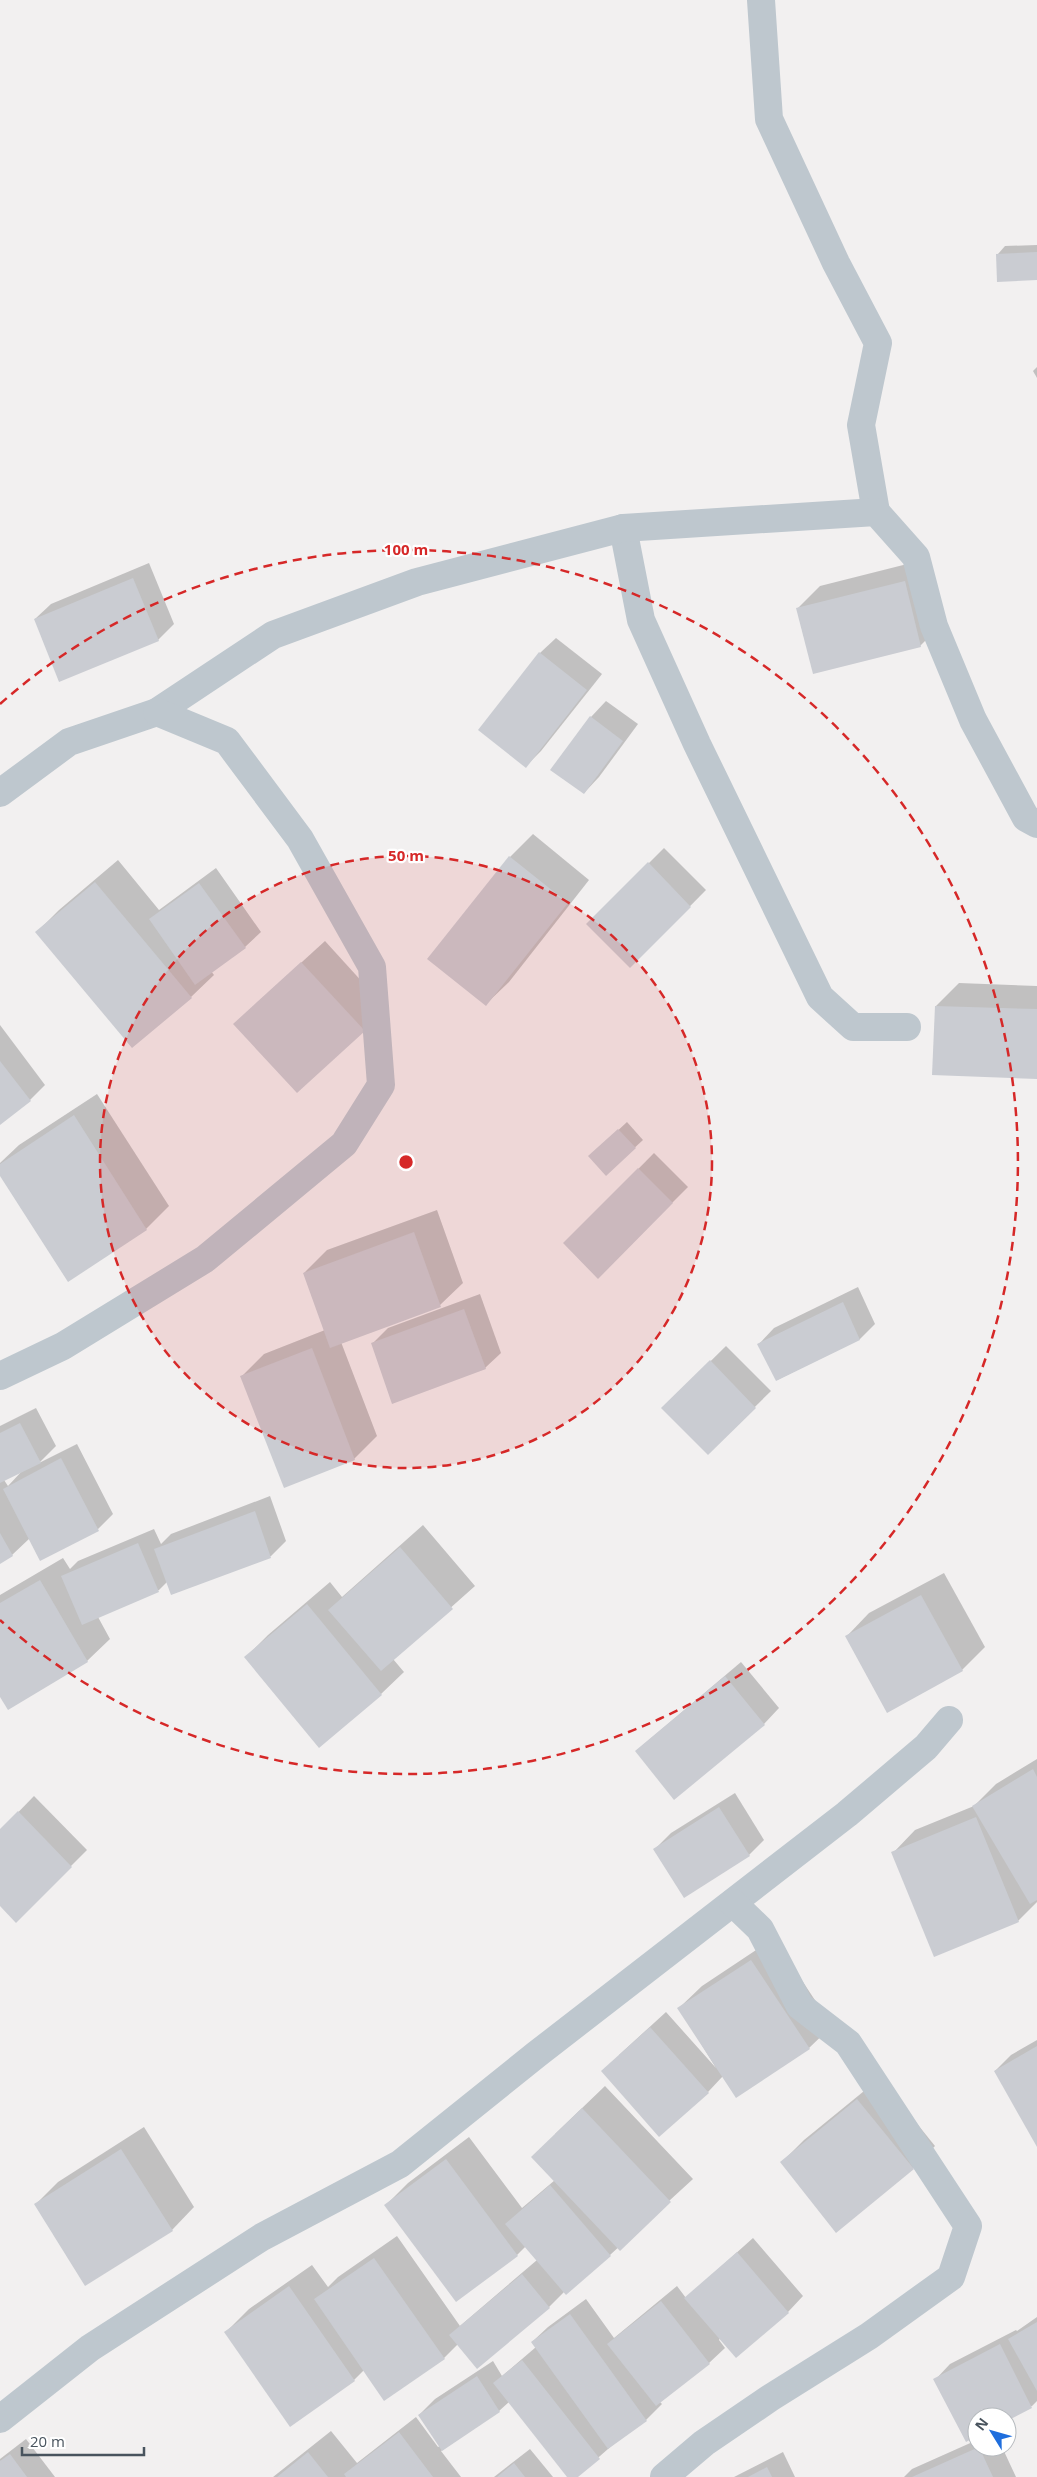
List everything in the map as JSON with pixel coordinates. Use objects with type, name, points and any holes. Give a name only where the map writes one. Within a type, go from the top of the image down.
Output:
[{"type":"street","points":[[761,0],[769,119],[836,263],[878,343],[861,425],[876,512],[916,557],[934,626],[973,720],[1026,818],[1037,824]]},
{"type":"street","points":[[0,792],[69,742],[158,712],[274,635],[417,582],[623,528],[876,512]]},
{"type":"street","points":[[623,528],[641,620],[702,752],[820,997],[853,1027],[907,1027]]},
{"type":"street","points":[[0,1376],[63,1346],[206,1259],[344,1144],[381,1085],[372,967],[300,839],[227,741],[158,712]]},
{"type":"street","points":[[0,2420],[90,2348],[262,2237],[400,2164],[544,2048],[847,1814],[926,1747],[950,1720]]},
{"type":"street","points":[[664,2477],[704,2443],[770,2398],[869,2336],[951,2278],[968,2226],[848,2043],[800,2006],[760,1930],[733,1903]]},
{"type":"building","points":[[1037,252],[1037,280],[997,282],[996,254]]},
{"type":"building","points":[[133,578],[159,641],[59,682],[34,619]]},
{"type":"building","points":[[905,581],[921,647],[813,674],[796,608]]},
{"type":"building","points":[[539,652],[587,690],[526,768],[478,730]]},
{"type":"building","points":[[590,716],[623,741],[584,794],[550,770]]},
{"type":"building","points":[[509,856],[568,903],[486,1006],[427,959]]},
{"type":"building","points":[[648,862],[691,907],[630,968],[586,924]]},
{"type":"building","points":[[95,882],[192,998],[132,1048],[35,932]]},
{"type":"building","points":[[199,883],[246,948],[195,985],[149,919]]},
{"type":"building","points":[[301,962],[365,1031],[297,1093],[233,1024]]},
{"type":"building","points":[[935,1006],[1037,1009],[1037,1079],[932,1075]]},
{"type":"building","points":[[0,1061],[31,1101],[0,1125]]},
{"type":"building","points":[[74,1115],[147,1230],[68,1282],[0,1176],[0,1164]]},
{"type":"building","points":[[618,1129],[636,1148],[606,1176],[588,1156]]},
{"type":"building","points":[[638,1168],[673,1203],[598,1279],[563,1243]]},
{"type":"building","points":[[414,1232],[441,1307],[330,1348],[303,1273]]},
{"type":"building","points":[[843,1302],[860,1340],[776,1381],[757,1344]]},
{"type":"building","points":[[464,1309],[486,1369],[392,1404],[371,1343]]},
{"type":"building","points":[[312,1348],[355,1460],[284,1488],[240,1376]]},
{"type":"building","points":[[710,1360],[756,1408],[708,1455],[661,1408]]},
{"type":"building","points":[[20,1423],[41,1463],[0,1483],[0,1433]]},
{"type":"building","points":[[61,1458],[99,1531],[40,1561],[3,1489]]},
{"type":"building","points":[[255,1511],[271,1558],[171,1595],[154,1549]]},
{"type":"building","points":[[0,1533],[13,1556],[0,1564]]},
{"type":"building","points":[[138,1543],[159,1592],[82,1625],[61,1576]]},
{"type":"building","points":[[400,1547],[453,1609],[381,1671],[328,1610]]},
{"type":"building","points":[[40,1580],[88,1662],[8,1710],[0,1697],[0,1603]]},
{"type":"building","points":[[921,1595],[963,1671],[887,1713],[845,1636]]},
{"type":"building","points":[[307,1604],[382,1695],[319,1748],[244,1657]]},
{"type":"building","points":[[725,1676],[765,1725],[674,1800],[635,1751]]},
{"type":"building","points":[[1033,1769],[1037,1777],[1037,1900],[1030,1904],[972,1806]]},
{"type":"building","points":[[719,1807],[750,1856],[684,1898],[653,1849]]},
{"type":"building","points":[[18,1811],[72,1867],[16,1923],[0,1906],[0,1829]]},
{"type":"building","points":[[976,1817],[1019,1922],[934,1957],[891,1852]]},
{"type":"building","points":[[751,1960],[810,2049],[736,2098],[677,2008]]},
{"type":"building","points":[[650,2027],[709,2093],[659,2137],[601,2071]]},
{"type":"building","points":[[1037,2046],[1037,2147],[994,2071]]},
{"type":"building","points":[[857,2099],[914,2169],[836,2233],[780,2162]]},
{"type":"building","points":[[582,2108],[671,2202],[620,2251],[531,2157]]},
{"type":"building","points":[[121,2149],[173,2231],[85,2286],[34,2204]]},
{"type":"building","points":[[446,2159],[518,2256],[456,2302],[384,2205]]},
{"type":"building","points":[[550,2185],[611,2256],[566,2295],[505,2224]]},
{"type":"building","points":[[737,2252],[789,2313],[736,2358],[684,2298]]},
{"type":"building","points":[[374,2258],[445,2359],[384,2401],[314,2299]]},
{"type":"building","points":[[522,2274],[550,2308],[477,2369],[449,2335]]},
{"type":"building","points":[[289,2286],[355,2381],[290,2427],[224,2332]]},
{"type":"building","points":[[661,2301],[710,2364],[656,2406],[607,2344]]},
{"type":"building","points":[[570,2314],[647,2421],[608,2449],[531,2342]]},
{"type":"building","points":[[1037,2322],[1037,2391],[1008,2339]]},
{"type":"building","points":[[1000,2344],[1032,2408],[1017,2416],[1017,2407],[967,2407],[966,2442],[933,2379]]},
{"type":"building","points":[[522,2360],[600,2459],[578,2477],[567,2477],[493,2383]]},
{"type":"building","points":[[477,2376],[500,2412],[442,2451],[418,2415]]},
{"type":"building","points":[[399,2432],[433,2477],[346,2477],[344,2474]]},
{"type":"building","points":[[308,2452],[328,2477],[277,2477]]},
{"type":"building","points":[[967,2452],[967,2457],[984,2457],[993,2477],[912,2477]]},
{"type":"building","points":[[10,2454],[27,2477],[0,2477],[0,2461]]},
{"type":"building","points":[[514,2463],[525,2477],[497,2477]]},
{"type":"building","points":[[767,2467],[772,2477],[748,2477]]}]
